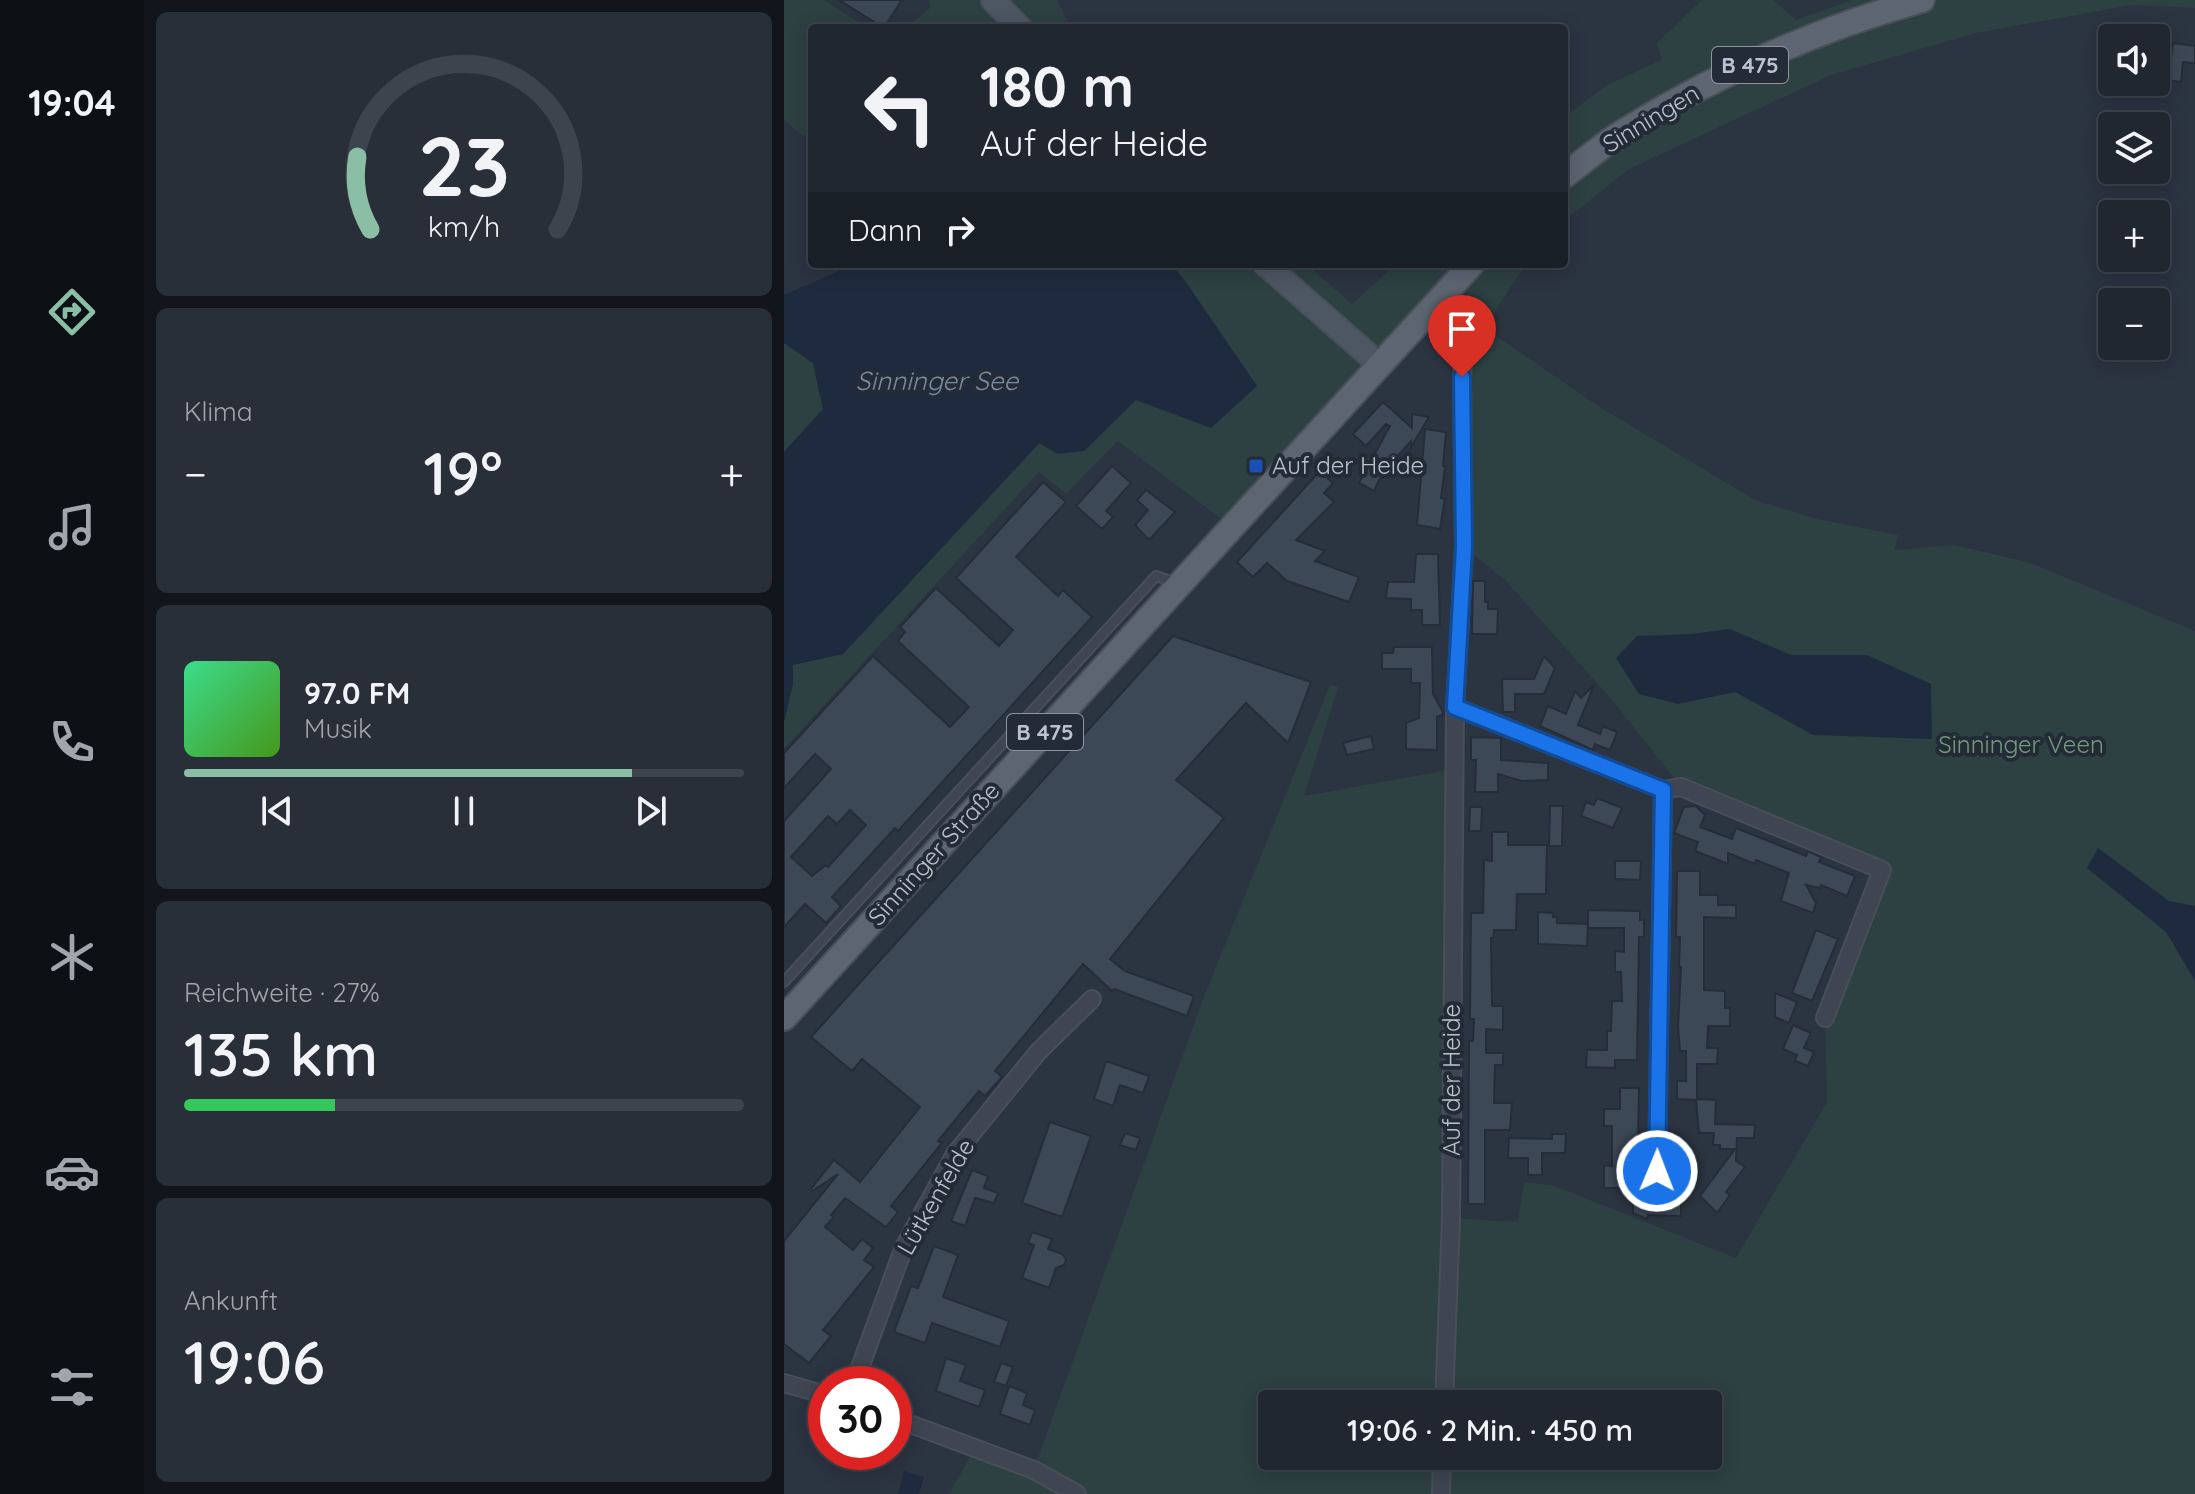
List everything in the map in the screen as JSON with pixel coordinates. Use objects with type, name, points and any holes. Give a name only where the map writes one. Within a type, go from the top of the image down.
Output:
[{"type":"main road","points":[[993,0],[1016,24]]},
{"type":"main road","name":"Sinningen","points":[[1568,173],[1621,133],[1693,92],[1807,39],[1882,11],[1922,0]]},
{"type":"main road","points":[[1270,268],[1380,365]]},
{"type":"main road","name":"B 475","points":[[1380,365],[1468,268]]},
{"type":"main road","name":"Sinninger Straße","points":[[784,1018],[1380,365]]},
{"type":"street","name":"Auf der Heide","points":[[1444,294],[1454,304],[1466,326],[1462,377],[1464,547],[1455,707],[1451,1218],[1445,1390]]},
{"type":"street","points":[[1455,707],[1663,790],[1681,787],[1882,870],[1825,1018]]},
{"type":"street","points":[[1657,1171],[1663,790]]},
{"type":"street","name":"Lütkenfelde","points":[[861,1366],[904,1247],[955,1154],[1038,1052],[1092,999]]},
{"type":"street","points":[[784,1383],[808,1390]]},
{"type":"street","points":[[912,1425],[1034,1470],[1077,1494]]},
{"type":"street","points":[[1441,1494],[1442,1470]]},
{"type":"lane","name":"Sinninger Straße","points":[[784,982],[1156,576],[1181,584]]},
{"type":"green space","points":[[784,0],[824,0],[862,24],[808,24],[808,132],[803,136],[784,120]]},
{"type":"green space","points":[[928,0],[1057,0],[1069,24],[911,24],[931,7]]},
{"type":"green space","points":[[1702,0],[1773,0],[1796,20],[1852,0],[2195,0],[2195,8],[2132,5],[1976,33],[1831,75],[1629,169],[1568,218],[1568,114],[1607,85],[1661,60],[1657,43]]},
{"type":"green space","name":"Sinninger Veen","points":[[1174,268],[1311,268],[1352,304],[1392,268],[1523,268],[1484,328],[1603,409],[1755,500],[1817,519],[1898,535],[1895,550],[1954,545],[2031,563],[2195,631],[2195,1494],[949,1494],[975,1448],[1034,1469],[1203,999],[1330,685],[1338,687],[1304,796],[1454,769],[1451,1218],[1518,1222],[1524,1182],[1552,1185],[1736,1258],[1827,1102],[1825,1018],[1882,870],[1681,787],[1613,701],[1505,580],[1464,547],[1466,326],[1444,294],[1231,526],[1118,441],[1066,494],[1039,472],[784,749],[784,666],[843,654],[1040,443],[1084,451],[1136,400],[1211,427],[1257,386]]},
{"type":"green space","points":[[784,343],[813,363],[823,409],[784,452]]},
{"type":"water","name":"Sinninger See","points":[[841,268],[1174,268],[1257,386],[1211,428],[1136,400],[1084,451],[1058,454],[1039,443],[843,654],[793,665],[793,684],[784,722],[784,452],[823,409],[813,363],[784,343],[784,295]]},
{"type":"water","points":[[1730,629],[1791,655],[1867,655],[1931,684],[1932,739],[1813,735],[1735,692],[1678,704],[1639,694],[1616,658],[1637,636]]},
{"type":"water","points":[[2098,848],[2169,901],[2195,906],[2195,981],[2166,932],[2087,868]]},
{"type":"water","points":[[904,1471],[924,1477],[919,1494],[898,1494]]},
{"type":"building","points":[[839,0],[902,0],[887,24],[878,24]]},
{"type":"building","points":[[2173,43],[2195,46],[2195,63],[2183,62],[2181,82],[2170,80]]},
{"type":"building","points":[[1383,402],[1412,428],[1412,414],[1429,417],[1411,447],[1411,441],[1383,472],[1374,491],[1359,483],[1390,426],[1386,424],[1366,446],[1353,434]]},
{"type":"building","points":[[1425,429],[1446,432],[1441,498],[1445,499],[1440,529],[1417,525]]},
{"type":"building","points":[[1112,466],[1131,483],[1106,511],[1113,517],[1102,529],[1076,506]]},
{"type":"building","points":[[1320,471],[1333,483],[1324,493],[1334,502],[1296,540],[1325,551],[1315,561],[1359,577],[1349,602],[1287,581],[1267,563],[1253,577],[1237,562]]},
{"type":"building","points":[[1043,482],[1066,502],[1016,557],[1058,596],[1063,590],[1092,617],[898,831],[895,828],[832,897],[841,906],[826,923],[805,904],[784,927],[784,821],[831,769],[815,754],[784,788],[784,753],[873,656],[950,727],[969,707],[898,641],[905,632],[900,627],[936,588],[999,646],[1013,630],[956,578]],"holes":[[[850,810],[866,825],[828,867],[826,865],[812,876],[791,857],[828,816],[837,824]]]},
{"type":"building","points":[[1146,490],[1175,512],[1149,540],[1135,525],[1148,510],[1137,500]]},
{"type":"building","points":[[1416,554],[1438,554],[1440,625],[1422,625],[1422,610],[1411,610],[1411,599],[1386,598],[1388,582],[1414,582]]},
{"type":"building","points":[[1473,581],[1485,581],[1488,609],[1498,609],[1497,634],[1472,634]]},
{"type":"building","points":[[1173,636],[1311,682],[1288,743],[1246,703],[1176,780],[1224,818],[1110,959],[1125,971],[1194,996],[1187,1016],[1114,989],[1112,991],[1083,964],[995,1071],[1002,1077],[985,1096],[979,1091],[938,1141],[942,1143],[891,1206],[898,1212],[886,1227],[845,1198],[831,1215],[834,1217],[825,1227],[853,1250],[862,1239],[873,1248],[864,1260],[874,1267],[823,1330],[831,1336],[809,1363],[784,1344],[784,1241],[838,1174],[812,1191],[834,1160],[860,1182],[920,1107],[862,1059],[852,1071],[811,1037]]},
{"type":"building","points":[[1394,647],[1432,647],[1433,694],[1444,714],[1437,717],[1437,750],[1406,749],[1406,723],[1419,718],[1420,683],[1411,683],[1411,669],[1382,669],[1382,653],[1393,653]]},
{"type":"building","points":[[1544,656],[1555,668],[1544,694],[1515,694],[1515,712],[1503,712],[1502,679],[1534,679]]},
{"type":"building","points":[[1594,685],[1578,725],[1600,734],[1603,726],[1617,732],[1610,750],[1595,744],[1593,750],[1540,726],[1548,706],[1566,714],[1575,691],[1581,698]]},
{"type":"building","points":[[1371,736],[1374,749],[1347,755],[1343,743]]},
{"type":"building","points":[[1471,737],[1501,738],[1501,760],[1548,763],[1548,780],[1522,781],[1498,774],[1498,792],[1475,792],[1476,760],[1471,760]]},
{"type":"building","points":[[1597,798],[1622,808],[1613,828],[1581,816],[1586,802],[1594,805]]},
{"type":"building","points":[[1550,806],[1563,806],[1562,846],[1549,846]]},
{"type":"building","points":[[1696,806],[1705,815],[1700,827],[1732,839],[1736,828],[1806,856],[1808,851],[1821,857],[1819,862],[1855,876],[1847,896],[1821,885],[1820,888],[1806,885],[1816,903],[1813,913],[1781,901],[1789,873],[1728,853],[1728,864],[1695,851],[1698,842],[1674,833],[1684,807]]},
{"type":"building","points":[[1470,807],[1482,807],[1481,831],[1469,831]]},
{"type":"building","points":[[1492,832],[1508,832],[1508,845],[1547,845],[1546,894],[1517,894],[1516,930],[1494,930],[1491,938],[1492,1006],[1503,1006],[1503,1030],[1486,1029],[1486,1053],[1503,1053],[1503,1065],[1495,1065],[1494,1103],[1512,1103],[1510,1130],[1485,1130],[1485,1204],[1468,1204],[1469,1041],[1473,1041],[1474,1019],[1470,1019],[1471,913],[1483,913],[1484,860],[1492,861]]},
{"type":"building","points":[[1615,861],[1641,861],[1640,880],[1615,879]]},
{"type":"building","points":[[1677,871],[1700,871],[1700,895],[1718,895],[1718,905],[1736,905],[1736,918],[1704,917],[1704,990],[1725,991],[1725,1008],[1730,1008],[1730,1026],[1708,1026],[1707,1048],[1718,1048],[1717,1064],[1697,1064],[1697,1099],[1716,1100],[1715,1124],[1755,1125],[1754,1138],[1737,1138],[1736,1161],[1745,1167],[1726,1192],[1730,1195],[1717,1213],[1700,1196],[1735,1149],[1720,1149],[1720,1145],[1713,1145],[1714,1133],[1699,1133],[1696,1100],[1677,1099],[1677,1081],[1686,1081],[1686,1051],[1680,1051],[1678,1027],[1681,967],[1680,937],[1676,937]]},
{"type":"building","points":[[1588,910],[1640,911],[1640,920],[1644,920],[1644,937],[1639,937],[1637,1060],[1615,1060],[1615,1068],[1586,1067],[1587,1050],[1607,1050],[1612,1001],[1622,1001],[1621,972],[1615,972],[1615,951],[1624,952],[1624,928],[1588,928]]},
{"type":"building","points":[[1538,912],[1553,913],[1557,923],[1588,924],[1587,946],[1538,944]]},
{"type":"building","points":[[1816,930],[1838,939],[1812,1001],[1792,993]]},
{"type":"building","points":[[1775,993],[1797,1002],[1789,1023],[1775,1017]]},
{"type":"building","points":[[1793,1025],[1811,1033],[1804,1048],[1814,1052],[1808,1066],[1795,1061],[1797,1055],[1783,1049]]},
{"type":"building","points":[[1106,1061],[1149,1076],[1143,1093],[1120,1085],[1113,1106],[1094,1099]]},
{"type":"building","points":[[1620,1088],[1639,1088],[1638,1146],[1630,1146],[1630,1188],[1604,1188],[1604,1165],[1612,1166],[1612,1126],[1604,1126],[1604,1109],[1620,1109]]},
{"type":"building","points":[[1050,1122],[1091,1136],[1062,1217],[1022,1203]]},
{"type":"building","points":[[1125,1133],[1140,1138],[1136,1150],[1120,1145]]},
{"type":"building","points":[[1552,1134],[1566,1134],[1565,1153],[1542,1153],[1542,1175],[1528,1175],[1528,1158],[1508,1158],[1509,1138],[1552,1139]]},
{"type":"building","points":[[972,1170],[988,1176],[984,1188],[998,1193],[994,1203],[975,1198],[965,1226],[951,1221]]},
{"type":"building","points":[[1633,1192],[1681,1192],[1681,1216],[1648,1215],[1647,1219],[1633,1213]]},
{"type":"building","points":[[1032,1232],[1052,1239],[1048,1249],[1062,1254],[1066,1259],[1064,1265],[1056,1268],[1049,1288],[1022,1278],[1034,1245],[1028,1243]]},
{"type":"building","points":[[934,1246],[958,1255],[943,1297],[1009,1321],[1000,1347],[932,1323],[925,1343],[894,1332],[911,1286],[918,1288]]},
{"type":"building","points":[[946,1358],[966,1365],[960,1381],[985,1390],[979,1407],[936,1391]]},
{"type":"building","points":[[1001,1363],[1013,1367],[1006,1386],[994,1382]]},
{"type":"building","points":[[1009,1386],[1027,1393],[1023,1405],[1035,1410],[1030,1425],[1000,1414]]},
{"type":"place","name":"Auf der Heide","points":[[1256,466]]},
{"type":"route","points":[[1462,377],[1464,547],[1455,707],[1663,790],[1657,1171]]}]
